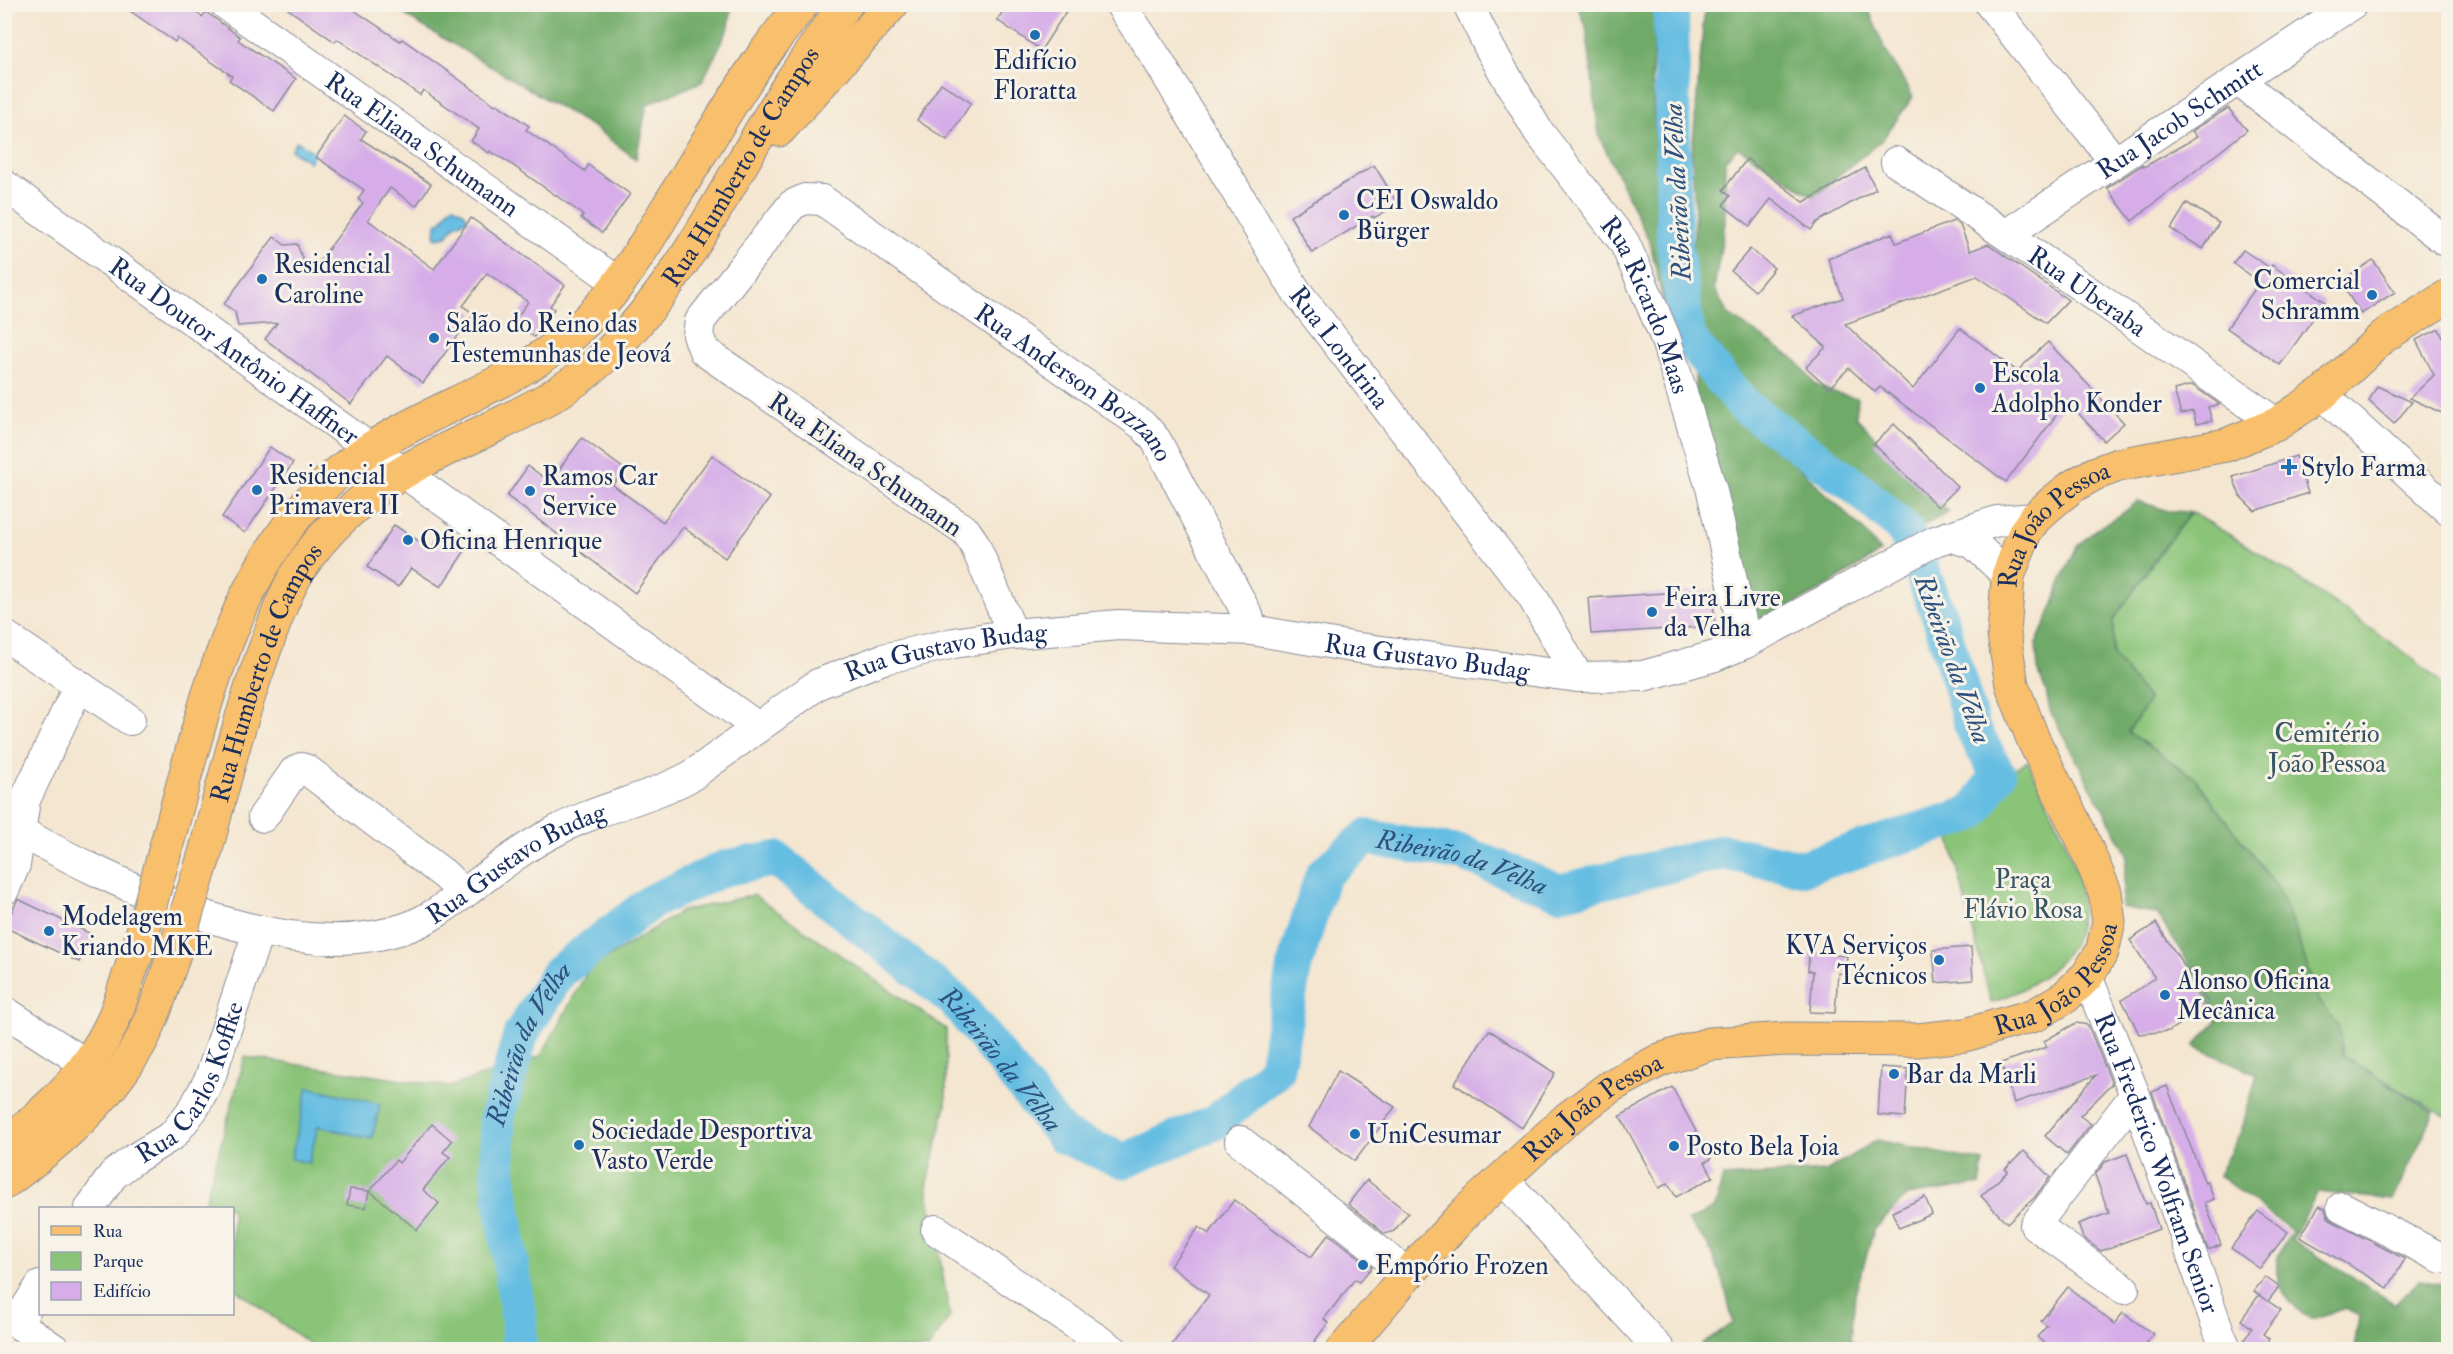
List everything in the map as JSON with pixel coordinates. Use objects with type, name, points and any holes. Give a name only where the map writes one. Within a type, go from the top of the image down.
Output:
[{"type":"main road","points":[[761,58],[789,4]]},
{"type":"main road","name":"Rua Humberto de Campos","points":[[4,1144],[53,1105],[86,1064],[110,1028],[137,953],[224,649],[244,600],[270,550],[307,503],[371,448],[519,371],[573,334],[620,284],[761,58],[802,4]]},
{"type":"main road","name":"Rua Humberto de Campos","points":[[4,1183],[77,1125],[110,1089],[140,1043],[171,963],[204,857],[245,704],[278,612],[296,576],[319,544],[354,506],[404,472],[457,442],[513,417],[546,399],[603,358],[653,306],[730,186],[791,82],[846,4]]},
{"type":"main road","points":[[730,186],[892,4]]},
{"type":"main road","name":"Rua João Pessoa","points":[[1343,1350],[1408,1274],[1467,1211],[1502,1178],[1568,1118],[1611,1086],[1660,1060],[1709,1044],[1787,1039],[1917,1040],[1965,1035],[2035,1015],[2065,996],[2087,976],[2103,952],[2109,922],[2105,892],[2082,838],[2033,739],[2012,684],[1990,542],[2073,486],[2118,465],[2226,445],[2277,424],[2322,394],[2385,336],[2448,296]]},
{"type":"street","name":"Rua Eliana Schumann","points":[[225,4],[620,284]]},
{"type":"street","name":"Rua Londrina","points":[[1120,4],[1156,57],[1294,288],[1532,596],[1578,676]]},
{"type":"street","name":"Rua Ricardo Maas","points":[[1468,4],[1489,47],[1538,131],[1624,242],[1638,273],[1665,337],[1712,491],[1746,643]]},
{"type":"street","points":[[1990,4],[2115,162]]},
{"type":"street","name":"Rua Jacob Schmitt","points":[[2007,234],[2237,80],[2324,25],[2352,4]]},
{"type":"street","points":[[2237,80],[2448,243]]},
{"type":"street","name":"Rua Uberaba","points":[[1896,162],[2007,234],[2144,328],[2277,424]]},
{"type":"street","name":"Rua Doutor Antônio Haffner","points":[[4,185],[756,726]]},
{"type":"street","name":"Rua Eliana Schumann","points":[[822,200],[805,199],[792,205],[700,321],[698,335],[704,351],[966,531],[974,543],[1012,634]]},
{"type":"street","name":"Rua Anderson Bozzano","points":[[822,200],[1144,426],[1162,451],[1248,616],[1252,630]]},
{"type":"street","points":[[2322,394],[2448,510]]},
{"type":"street","name":"Rua Gustavo Budag","points":[[12,827],[120,882],[220,921],[258,932],[301,938],[354,938],[380,935],[407,927],[434,915],[521,850],[554,831],[669,788],[691,776],[756,726],[818,684],[883,659],[954,643],[1012,634],[1119,625],[1252,630],[1352,647],[1578,676],[1643,676],[1715,656],[1746,643],[1879,569],[1990,542]]},
{"type":"street","points":[[4,635],[130,720]]},
{"type":"street","points":[[4,890],[15,865],[12,827],[79,685]]},
{"type":"street","points":[[263,817],[294,772],[301,768],[307,770],[445,875],[463,893]]},
{"type":"street","name":"Rua Carlos Koffke","points":[[91,1207],[113,1175],[173,1135],[194,1108],[210,1078],[258,932]]},
{"type":"street","name":"Rua Frederico Wolfram Senior","points":[[2087,976],[2136,1095],[2227,1350]]},
{"type":"street","points":[[4,1011],[86,1064]]},
{"type":"street","points":[[2124,1289],[2035,1225],[2136,1095]]},
{"type":"street","points":[[1240,1141],[1408,1274]]},
{"type":"street","points":[[1502,1178],[1660,1350]]},
{"type":"street","points":[[2342,1208],[2441,1258],[2448,1258]]},
{"type":"street","points":[[936,1230],[1113,1350]]},
{"type":"street","points":[[39,1287],[11,1318],[56,1350]]},
{"type":"green space","points":[[439,4],[732,5],[729,27],[702,82],[647,104],[636,159],[593,127],[412,20],[393,5],[433,5],[437,7]]},
{"type":"green space","points":[[1577,5],[1656,5],[1652,77],[1664,305],[1650,243],[1599,136],[1586,26]]},
{"type":"green space","points":[[1705,5],[1867,5],[1884,47],[1913,97],[1882,140],[1815,198],[1738,147],[1725,160],[1725,223],[1714,289],[1729,315],[1796,360],[1815,384],[1832,392],[1858,398],[1856,417],[1949,512],[1916,530],[1836,460],[1767,408],[1698,339],[1691,285],[1695,209],[1692,154]]},
{"type":"green space","points":[[1696,364],[1757,436],[1799,467],[1866,533],[1881,552],[1816,593],[1755,624],[1694,397]]},
{"type":"green space","points":[[2138,501],[2168,511],[2191,512],[2155,559],[2113,621],[2113,655],[2149,700],[2128,732],[2195,778],[2276,886],[2296,932],[2317,998],[2338,1025],[2343,1056],[2434,1112],[2393,1200],[2318,1192],[2292,1240],[2395,1304],[2420,1280],[2448,1286],[2448,1349],[2354,1349],[2359,1316],[2346,1308],[2311,1319],[2296,1309],[2281,1287],[2277,1270],[2279,1253],[2292,1231],[2218,1175],[2241,1132],[2257,1074],[2194,1046],[2217,1021],[2196,975],[2157,914],[2121,907],[2127,854],[2050,711],[2038,670],[2036,644],[2077,546],[2098,528],[2119,516]]},
{"type":"green space","name":"Cemitério João Pessoa","points":[[2191,512],[2285,570],[2395,645],[2424,668],[2448,694],[2448,1118],[2343,1056],[2338,1025],[2317,998],[2296,932],[2276,886],[2195,778],[2128,732],[2149,700],[2113,655],[2113,621],[2155,559]]},
{"type":"green space","name":"Praça Flávio Rosa","points":[[2028,761],[2075,868],[2081,900],[2078,929],[2064,957],[2036,981],[1991,1003],[1950,839],[1970,826],[1993,806],[2005,774]]},
{"type":"green space","name":"Sociedade Desportiva Vasto Verde","points":[[754,895],[946,1029],[946,1104],[927,1186],[950,1316],[928,1349],[316,1349],[234,1288],[234,1207],[203,1207],[245,1057],[450,1087],[541,1056],[589,969],[682,911]]},
{"type":"green space","points":[[1877,1140],[1984,1162],[1980,1184],[1908,1195],[1874,1230],[1855,1294],[1851,1340],[1864,1349],[1697,1349],[1733,1323],[1724,1283],[1708,1245],[1688,1221],[1715,1208],[1723,1177],[1826,1171]]},
{"type":"water","points":[[297,141],[315,153],[309,162],[291,150]]},
{"type":"water","points":[[454,206],[466,214],[467,219],[455,225],[447,236],[435,237],[436,224],[441,222]]},
{"type":"water","points":[[308,1087],[380,1104],[372,1139],[318,1126],[309,1163],[291,1159]]},
{"type":"building","points":[[120,4],[184,4],[202,17],[206,12],[240,37],[238,40],[296,79],[274,111],[229,80],[232,76],[177,38],[175,42]]},
{"type":"building","points":[[281,4],[345,4],[400,41],[402,39],[495,105],[497,104],[529,126],[526,130],[585,171],[588,165],[630,194],[602,233],[581,218],[583,216],[578,211],[505,160],[471,141],[479,129],[423,90],[420,95],[337,39],[335,42]]},
{"type":"building","name":"Edifício Floratta","points":[[1008,4],[1071,4],[1041,50],[997,20]]},
{"type":"building","points":[[941,83],[971,103],[947,140],[917,120]]},
{"type":"building","points":[[2228,108],[2247,130],[2132,221],[2107,188],[2142,165],[2144,167],[2197,137],[2192,131]]},
{"type":"building","points":[[344,116],[366,131],[361,139],[431,184],[416,206],[390,188],[368,220],[434,269],[471,218],[565,285],[550,306],[554,309],[534,337],[513,322],[528,302],[487,273],[463,306],[474,314],[423,383],[387,356],[351,404],[265,339],[277,323],[238,326],[235,312],[224,304],[274,237],[285,245],[297,244],[309,275],[363,203],[358,199],[364,190],[316,157]]},
{"type":"building","points":[[1747,159],[1804,202],[1865,168],[1876,189],[1817,222],[1811,230],[1771,199],[1750,226],[1723,205],[1730,196],[1723,190]]},
{"type":"building","points":[[1374,165],[1398,204],[1374,218],[1373,216],[1312,253],[1290,216]]},
{"type":"building","points":[[2187,203],[2219,223],[2203,249],[2171,229]]},
{"type":"building","points":[[1954,221],[1960,225],[1970,251],[1988,244],[2068,300],[2046,323],[1977,276],[1845,324],[1913,389],[1960,328],[2017,371],[2048,342],[2124,423],[2104,441],[2067,401],[2006,482],[1880,387],[1875,392],[1849,368],[1829,388],[1806,367],[1826,347],[1792,316],[1843,298],[1828,259],[1892,233],[1896,243]]},
{"type":"building","points":[[1750,249],[1774,268],[1755,291],[1731,271]]},
{"type":"building","points":[[2243,250],[2270,268],[2272,265],[2325,302],[2280,365],[2227,328],[2260,282],[2233,263]]},
{"type":"building","points":[[2373,260],[2395,292],[2361,314],[2340,282]]},
{"type":"building","points":[[2439,329],[2448,349],[2448,416],[2410,398],[2434,375],[2416,340]]},
{"type":"building","points":[[2192,385],[2219,404],[2208,407],[2212,421],[2196,424],[2193,411],[2181,414],[2174,390]]},
{"type":"building","points":[[2377,386],[2412,402],[2394,424],[2369,401]]},
{"type":"building","points":[[1894,424],[1958,487],[1938,507],[1874,444]]},
{"type":"building","points":[[582,438],[624,469],[613,485],[663,522],[712,455],[770,498],[725,558],[683,527],[635,593],[507,496],[528,466],[550,482]]},
{"type":"building","name":"Residencial Primavera II","points":[[270,447],[293,463],[245,533],[222,517]]},
{"type":"building","points":[[2296,456],[2308,493],[2255,511],[2240,496],[2233,477]]},
{"type":"building","points":[[394,525],[431,549],[441,533],[466,549],[441,587],[411,568],[398,587],[367,567]]},
{"type":"building","name":"Feira Livre da Velha","points":[[1712,590],[1715,626],[1591,634],[1588,598]]},
{"type":"building","name":"Modelagem Kriando MKE","points":[[18,899],[93,935],[79,962],[4,927]]},
{"type":"building","points":[[2156,923],[2209,1004],[2169,1031],[2139,1034],[2122,1000],[2155,978],[2130,940]]},
{"type":"building","points":[[1971,947],[1973,980],[1936,983],[1933,950]]},
{"type":"building","points":[[1809,953],[1847,956],[1845,974],[1838,973],[1835,1013],[1810,1012],[1813,971],[1808,971]]},
{"type":"building","points":[[2076,1023],[2088,1025],[2112,1084],[2080,1116],[2091,1124],[2067,1155],[2045,1136],[2096,1075],[2014,1103],[2001,1063],[2047,1047],[2044,1041]]},
{"type":"building","points":[[1489,1030],[1555,1073],[1522,1128],[1454,1084]]},
{"type":"building","points":[[1881,1067],[1908,1069],[1905,1117],[1878,1115]]},
{"type":"building","points":[[1338,1071],[1395,1107],[1355,1161],[1309,1127]]},
{"type":"building","points":[[2167,1086],[2205,1183],[2207,1181],[2214,1199],[2205,1203],[2221,1245],[2208,1250],[2152,1092]]},
{"type":"building","points":[[1672,1087],[1711,1159],[1705,1162],[1713,1177],[1676,1197],[1668,1183],[1659,1188],[1620,1116]]},
{"type":"building","points":[[432,1124],[452,1141],[443,1152],[450,1157],[423,1190],[439,1203],[417,1230],[370,1191],[396,1160],[399,1163]]},
{"type":"building","points":[[2024,1151],[2050,1177],[2034,1198],[2007,1223],[1981,1196],[2008,1171],[2005,1169]]},
{"type":"building","points":[[2127,1154],[2146,1204],[2150,1203],[2159,1229],[2101,1251],[2083,1238],[2078,1224],[2109,1213],[2095,1175],[2105,1162]]},
{"type":"building","points":[[1367,1180],[1408,1213],[1394,1231],[1385,1234],[1348,1204]]},
{"type":"building","points":[[350,1189],[369,1191],[366,1208],[347,1205]]},
{"type":"building","points":[[1925,1197],[1932,1214],[1899,1228],[1892,1212]]},
{"type":"building","points":[[1234,1200],[1311,1257],[1329,1234],[1372,1267],[1359,1282],[1355,1279],[1324,1319],[1328,1323],[1308,1350],[1168,1350],[1209,1295],[1170,1266],[1199,1227],[1209,1234]]},
{"type":"building","points":[[2319,1206],[2325,1209],[2328,1217],[2334,1222],[2405,1259],[2388,1288],[2300,1237]]},
{"type":"building","points":[[2258,1211],[2288,1232],[2260,1269],[2231,1248]]},
{"type":"building","points":[[2265,1277],[2279,1287],[2268,1301],[2281,1310],[2263,1334],[2269,1339],[2262,1350],[2256,1350],[2244,1340],[2252,1328],[2241,1320],[2259,1295],[2267,1301],[2254,1291]]},
{"type":"building","points":[[2068,1287],[2114,1324],[2123,1313],[2153,1334],[2142,1350],[2052,1350],[2037,1337],[2047,1326],[2041,1321]]},
{"type":"waterway","name":"Ribeirão da Velha","points":[[519,1350],[519,1322],[498,1172],[497,1117],[521,1034],[559,972],[653,901],[725,868],[776,859],[955,1001],[1063,1136],[1124,1161],[1216,1122],[1276,1070],[1294,967],[1323,874],[1367,837],[1464,854],[1559,892],[1723,852],[1802,868],[1973,813],[1998,774],[1973,730],[1940,617],[1905,530],[1854,485],[1744,406],[1688,338],[1674,240],[1671,4]]},
{"type":"place","name":"Edifício Floratta","points":[[1035,35]]},
{"type":"place","name":"CEI Oswaldo Bürger","points":[[1344,215]]},
{"type":"place","name":"Residencial Caroline","points":[[262,279]]},
{"type":"place","name":"Comercial Schramm","points":[[2372,295]]},
{"type":"place","name":"Salão do Reino das Testemunhas de Jeová","points":[[434,338]]},
{"type":"place","name":"Escola Adolpho Konder","points":[[1980,388]]},
{"type":"place","name":"Stylo Farma","points":[[2289,467]]},
{"type":"place","name":"Residencial Primavera II","points":[[257,490]]},
{"type":"place","name":"Ramos Car Service","points":[[530,491]]},
{"type":"place","name":"Oficina Henrique","points":[[408,540]]},
{"type":"place","name":"Feira Livre da Velha","points":[[1652,612]]},
{"type":"place","name":"Modelagem Kriando MKE","points":[[49,931]]},
{"type":"place","name":"KVA Serviços Técnicos","points":[[1939,960]]},
{"type":"place","name":"Alonso Oficina Mecânica","points":[[2165,995]]},
{"type":"place","name":"Bar da Marli","points":[[1894,1074]]},
{"type":"place","name":"UniCesumar","points":[[1355,1134]]},
{"type":"place","name":"Sociedade Desportiva Vasto Verde","points":[[579,1145]]},
{"type":"place","name":"Posto Bela Joia","points":[[1674,1146]]},
{"type":"place","name":"Empório Frozen","points":[[1363,1265]]}]
